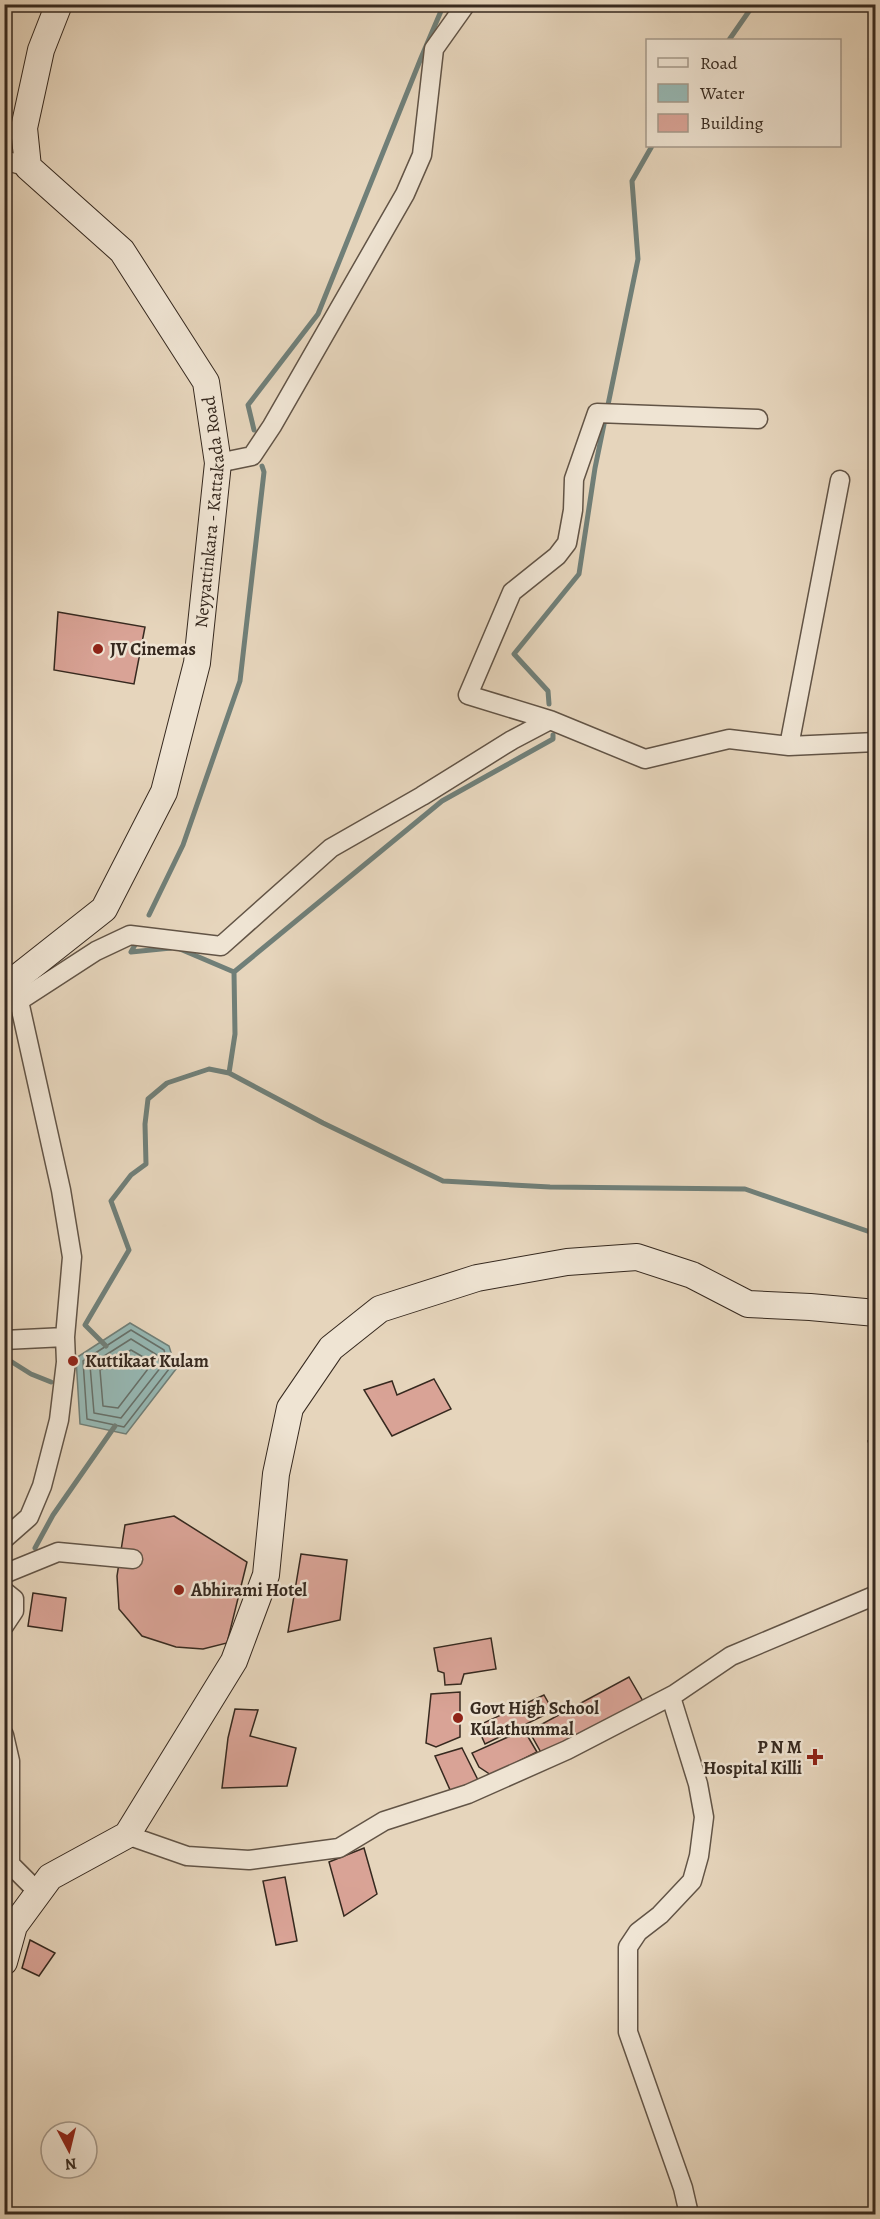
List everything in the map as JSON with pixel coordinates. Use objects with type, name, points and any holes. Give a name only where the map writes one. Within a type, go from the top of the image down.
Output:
[{"type":"main road","name":"Neyyattinkara - Kattakada Road","points":[[9,994],[104,909],[164,792],[197,663],[218,463],[206,382],[122,250],[16,164],[41,50],[59,4]]},
{"type":"main road","points":[[4,1962],[14,1926],[50,1877],[127,1835],[234,1661],[266,1575],[276,1474],[290,1408],[331,1348],[380,1309],[477,1278],[567,1262],[637,1257],[692,1275],[748,1304],[810,1306],[876,1313]]},
{"type":"street","points":[[218,463],[252,456],[272,426],[405,194],[422,155],[434,49],[466,4]]},
{"type":"street","points":[[758,419],[597,413],[574,479],[573,510],[567,543],[557,555],[512,592],[468,695],[550,720],[645,759],[729,739],[789,746],[876,742]]},
{"type":"street","points":[[789,746],[840,480]]},
{"type":"street","points":[[4,1539],[29,1517],[42,1486],[59,1420],[66,1362],[65,1337],[72,1257],[61,1190],[9,994],[130,935],[221,946],[330,848],[422,796],[512,740],[550,720]]},
{"type":"street","points":[[4,1340],[65,1337]]},
{"type":"street","points":[[4,1574],[58,1552],[133,1558]]},
{"type":"street","points":[[4,1591],[15,1599],[14,1611],[4,1626]]},
{"type":"street","points":[[127,1835],[187,1856],[249,1860],[339,1848],[384,1821],[468,1794],[567,1750],[671,1697],[730,1656],[876,1595]]},
{"type":"street","points":[[671,1697],[698,1784],[704,1817],[699,1856],[692,1881],[660,1916],[638,1932],[628,1947],[628,2032],[683,2188],[689,2214]]},
{"type":"street","points":[[4,1736],[10,1761],[10,1864],[39,1892]]},
{"type":"water","points":[[130,1323],[169,1346],[176,1369],[126,1434],[80,1424],[76,1358]]},
{"type":"building","name":"JV Cinemas","points":[[58,612],[145,627],[134,684],[54,670]]},
{"type":"building","points":[[434,1379],[451,1409],[392,1436],[364,1390],[392,1381],[397,1395]]},
{"type":"building","points":[[876,1437],[876,1465],[868,1441]]},
{"type":"building","name":"Abhirami Hotel","points":[[174,1516],[247,1562],[227,1643],[203,1649],[176,1647],[142,1636],[119,1609],[117,1576],[125,1525]]},
{"type":"building","points":[[301,1554],[347,1560],[340,1620],[288,1632]]},
{"type":"building","points":[[33,1593],[66,1598],[62,1631],[28,1626]]},
{"type":"building","points":[[491,1638],[496,1669],[464,1674],[461,1684],[445,1685],[444,1673],[438,1671],[434,1648]]},
{"type":"building","points":[[629,1677],[644,1703],[543,1756],[529,1731]]},
{"type":"building","points":[[460,1692],[460,1737],[436,1747],[426,1743],[431,1694]]},
{"type":"building","points":[[544,1695],[553,1711],[485,1744],[477,1726]]},
{"type":"building","points":[[235,1709],[258,1710],[250,1736],[296,1748],[287,1786],[222,1788],[228,1738]]},
{"type":"building","points":[[524,1730],[537,1752],[491,1775],[479,1767],[472,1753]]},
{"type":"building","points":[[462,1748],[479,1782],[451,1792],[435,1756]]},
{"type":"building","points":[[364,1848],[377,1894],[344,1916],[329,1862]]},
{"type":"building","points":[[285,1877],[297,1941],[276,1945],[263,1881]]},
{"type":"building","points":[[30,1940],[55,1953],[39,1976],[22,1968]]},
{"type":"waterway","points":[[254,430],[248,405],[318,314],[444,4]]},
{"type":"waterway","points":[[730,39],[754,4]]},
{"type":"waterway","points":[[549,704],[548,691],[514,654],[579,574],[595,468],[638,259],[632,181],[651,147]]},
{"type":"waterway","points":[[149,915],[183,845],[240,681],[264,472],[262,466]]},
{"type":"waterway","points":[[106,1346],[85,1325],[129,1250],[111,1201],[131,1175],[146,1164],[145,1124],[148,1099],[167,1083],[209,1069],[229,1073],[235,1034],[234,972],[442,801],[553,739],[553,735]]},
{"type":"waterway","points":[[136,943],[131,952],[171,948]]},
{"type":"waterway","points":[[180,949],[234,972]]},
{"type":"waterway","points":[[229,1073],[323,1123],[443,1181],[550,1187],[745,1189],[876,1234]]},
{"type":"waterway","points":[[4,1357],[31,1374],[51,1382]]},
{"type":"waterway","points":[[35,1548],[53,1515],[115,1426]]},
{"type":"place","name":"JV Cinemas","points":[[98,649]]},
{"type":"place","name":"Kuttikaat Kulam","points":[[73,1361]]},
{"type":"place","name":"Abhirami Hotel","points":[[179,1590]]},
{"type":"place","name":"Govt High School Kulathummal","points":[[458,1718]]},
{"type":"place","name":"P N M Hospital Killi","points":[[815,1757]]}]
